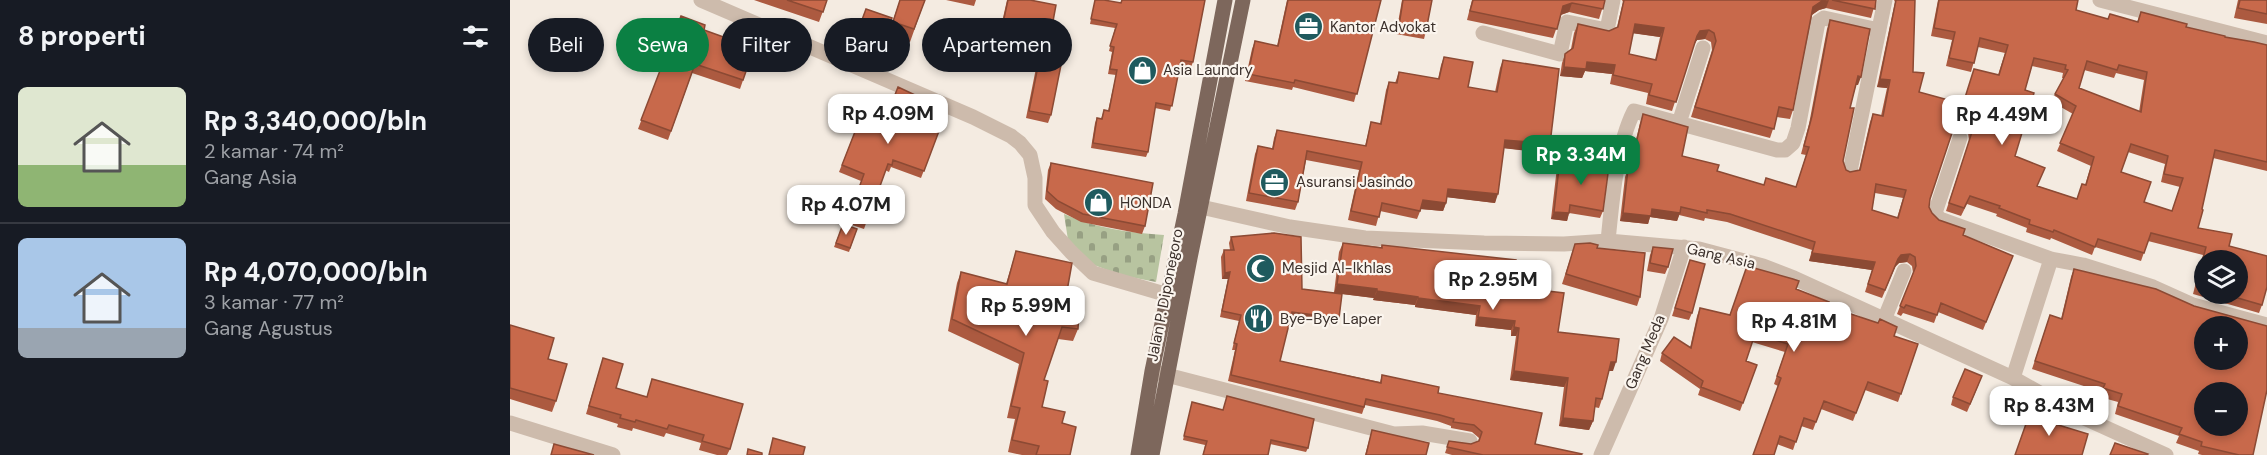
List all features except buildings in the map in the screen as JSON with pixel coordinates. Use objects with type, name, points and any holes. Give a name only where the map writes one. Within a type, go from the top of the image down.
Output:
[{"type":"main road","name":"Jalan P. Diponegoro","points":[[1138,455],[1152,371],[1225,0]]},
{"type":"main road","name":"Jalan P. Diponegoro","points":[[1152,455],[1243,0]]},
{"type":"street","points":[[701,0],[973,117],[1011,136],[1030,155],[1035,178],[1035,205],[1053,232],[1071,252],[1093,273],[1168,294]]},
{"type":"street","points":[[1483,33],[1560,54],[1567,22],[1607,30],[1613,0]]},
{"type":"street","points":[[1850,171],[1885,0]]},
{"type":"street","points":[[2100,0],[2267,43]]},
{"type":"street","points":[[1608,241],[1614,187],[1634,111],[1777,150],[1785,150],[1793,143],[1798,128],[1818,22],[1824,18],[1879,30]]},
{"type":"street","points":[[1679,123],[1703,48]]},
{"type":"street","points":[[1960,138],[1936,210],[1937,217],[2051,259],[2083,265],[2153,287],[2193,305],[2267,325]]},
{"type":"street","name":"Gang Asia","points":[[1201,207],[1290,227],[1365,238],[1564,244],[1608,241],[1699,249],[1773,270],[2013,378],[2082,417],[2166,455]]},
{"type":"street","name":"Gang Meda","points":[[1601,455],[1661,319],[1684,247]]},
{"type":"street","points":[[2013,378],[2051,259]]},
{"type":"street","points":[[1884,320],[1904,271]]},
{"type":"street","points":[[1152,371],[1394,434],[1422,433],[1470,441]]},
{"type":"street","points":[[510,423],[613,455]]},
{"type":"green space","points":[[1064,214],[1113,229],[1164,235],[1156,282],[1120,275],[1089,263],[1068,240]]},
{"type":"place","name":"Kantor Advokat","points":[[1309,27]]},
{"type":"place","name":"Asia Laundry","points":[[1142,70]]},
{"type":"place","name":"Asuransi Jasindo","points":[[1275,182]]},
{"type":"place","name":"HONDA","points":[[1099,203]]},
{"type":"place","name":"Mesjid Al-Ikhlas","points":[[1261,268]]},
{"type":"place","name":"Bye-Bye Laper","points":[[1259,319]]}]
